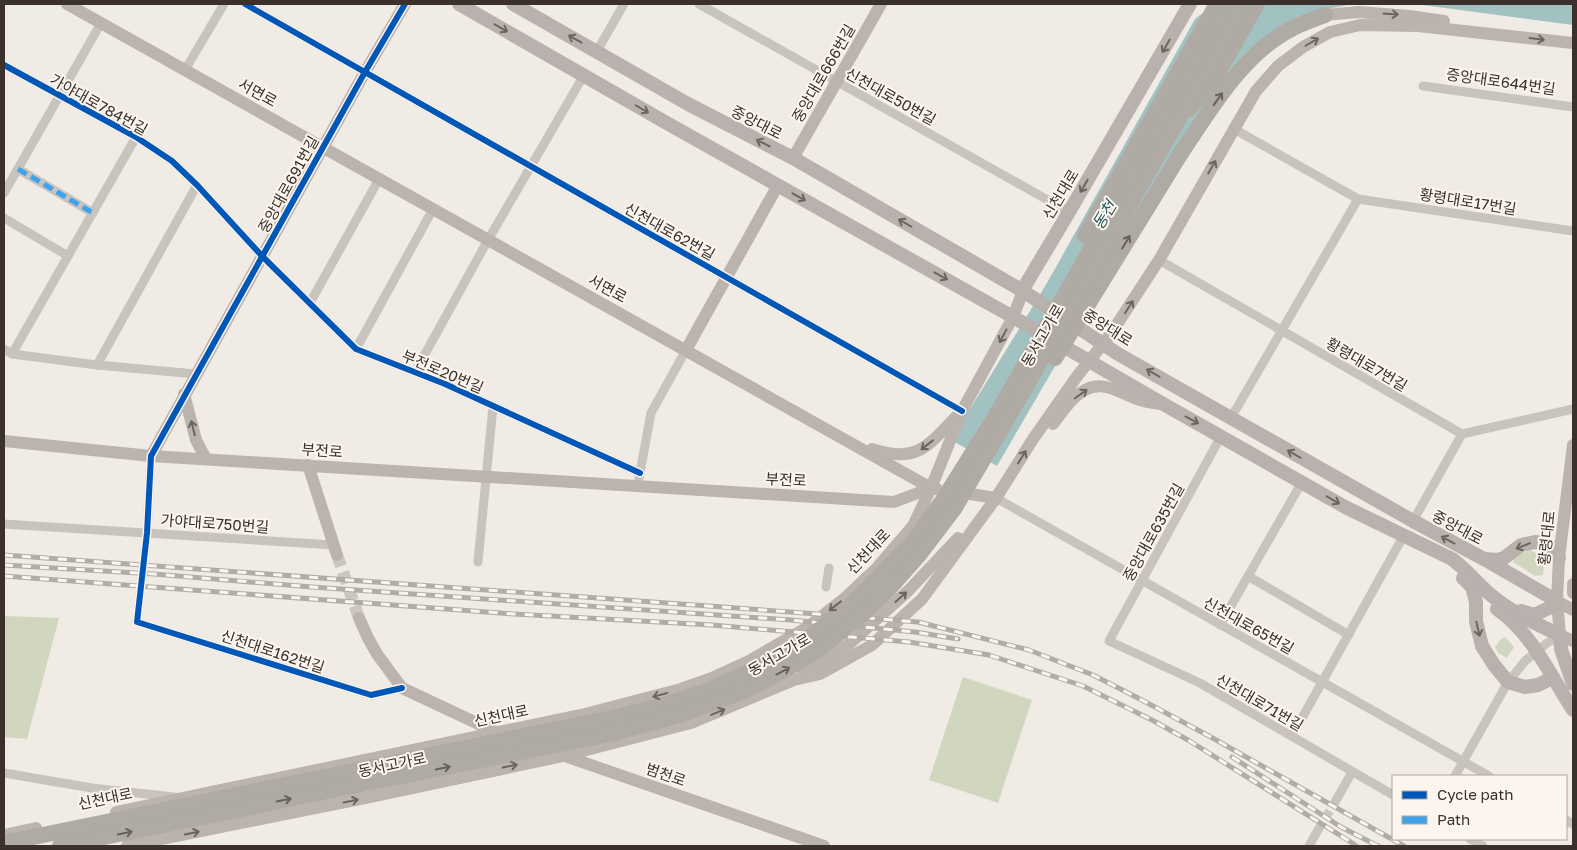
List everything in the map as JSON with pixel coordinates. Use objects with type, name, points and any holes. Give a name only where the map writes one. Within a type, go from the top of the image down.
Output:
[{"type":"highway","points":[[910,545],[1217,4]]},
{"type":"highway","name":"동서고가로","points":[[4,843],[612,718],[707,691],[772,661],[811,636],[848,609],[910,545],[943,500],[995,417],[1231,4]]},
{"type":"highway","name":"동서고가로","points":[[60,846],[609,734],[684,714],[744,691],[792,666],[822,646],[863,614],[888,590],[919,555],[954,509],[1244,4]]},
{"type":"highway","points":[[1177,122],[1213,81],[1257,4]]},
{"type":"highway","points":[[1020,397],[1052,363],[1180,153],[1225,90],[1244,67],[1270,42],[1293,28],[1325,15]]},
{"type":"main road","name":"서면로","points":[[67,4],[931,488]]},
{"type":"main road","name":"중앙대로691번길","points":[[151,456],[322,147],[405,4]]},
{"type":"main road","name":"중앙대로","points":[[459,4],[1013,316],[1347,508],[1452,559],[1494,597],[1526,619],[1560,635]]},
{"type":"main road","name":"중앙대로","points":[[513,4],[688,104],[793,158],[1022,291],[1103,344],[1557,601],[1551,607],[1534,615],[1504,604]]},
{"type":"main road","name":"중앙대로666번길","points":[[793,158],[881,4]]},
{"type":"main road","name":"신천대로","points":[[4,835],[585,714],[681,689],[712,678],[748,661],[808,627],[845,598],[876,570],[913,526],[931,488],[962,411],[1013,316],[1022,291],[1190,4]]},
{"type":"main road","points":[[1325,15],[1359,12],[1409,16],[1460,24],[1500,35]]},
{"type":"main road","points":[[127,846],[563,756],[691,723],[794,680],[848,644],[882,615],[908,591],[996,498],[1033,439],[1089,360],[1103,344],[1159,260],[1256,91],[1278,66],[1302,48],[1330,32],[1360,25],[1418,26],[1573,44]]},
{"type":"main road","points":[[686,350],[778,185]]},
{"type":"main road","points":[[1033,439],[1048,429],[1070,402],[1085,390],[1097,386],[1114,388],[1138,400],[1165,405]]},
{"type":"main road","points":[[184,394],[196,440],[206,459]]},
{"type":"main road","name":"서면로","points":[[846,440],[890,454],[913,454],[935,438],[962,411]]},
{"type":"main road","name":"부전로","points":[[4,441],[151,456],[894,502],[931,488]]},
{"type":"main road","name":"황령대로","points":[[1560,635],[1557,601],[1559,558],[1571,478],[1573,445]]},
{"type":"main road","points":[[308,465],[336,550]]},
{"type":"main road","points":[[931,488],[996,498]]},
{"type":"main road","points":[[1484,559],[1498,560],[1504,558],[1521,545],[1535,542],[1551,546],[1559,558]]},
{"type":"main road","points":[[1428,548],[1457,571],[1486,601],[1515,625],[1536,651],[1573,710]]},
{"type":"main road","points":[[1573,584],[1573,593]]},
{"type":"main road","points":[[1472,587],[1476,602],[1476,621],[1482,646],[1508,682],[1525,687],[1538,685],[1552,678]]},
{"type":"main road","points":[[1557,601],[1573,610]]},
{"type":"main road","points":[[359,618],[377,654],[402,688]]},
{"type":"main road","points":[[1560,635],[1573,641]]},
{"type":"main road","points":[[1560,635],[1563,656],[1573,684]]},
{"type":"main road","name":"범천로","points":[[402,688],[496,733],[824,846]]},
{"type":"street","points":[[186,70],[224,4]]},
{"type":"street","name":"신천대로62번길","points":[[245,4],[962,411]]},
{"type":"street","points":[[597,51],[624,4]]},
{"type":"street","name":"신천대로50번길","points":[[699,4],[1069,212]]},
{"type":"street","points":[[4,193],[101,23]]},
{"type":"street","name":"가야대로784번길","points":[[4,65],[136,137],[172,161],[197,185],[262,256]]},
{"type":"street","points":[[488,240],[584,75]]},
{"type":"street","name":"중앙대로644번길","points":[[1423,86],[1573,107]]},
{"type":"street","name":"황령대로17번길","points":[[1234,129],[1358,198],[1573,231]]},
{"type":"street","name":"가야대로784번길","points":[[8,352],[70,252],[136,137]]},
{"type":"street","points":[[18,169],[93,213]]},
{"type":"street","points":[[310,303],[379,179]]},
{"type":"street","points":[[97,365],[197,185]]},
{"type":"street","points":[[1231,418],[1358,198]]},
{"type":"street","points":[[356,349],[433,209]]},
{"type":"street","points":[[4,218],[70,252]]},
{"type":"street","name":"부전로20번길","points":[[415,372],[488,240]]},
{"type":"street","name":"부전로20번길","points":[[262,256],[356,349],[493,406],[640,473]]},
{"type":"street","name":"황령대로7번길","points":[[1159,260],[1462,434]]},
{"type":"street","points":[[638,486],[650,413],[686,350]]},
{"type":"street","points":[[8,352],[97,365],[196,374]]},
{"type":"street","points":[[478,562],[493,406]]},
{"type":"street","points":[[1413,521],[1462,434],[1573,409]]},
{"type":"street","name":"중앙대로635번길","points":[[1109,641],[1221,436]]},
{"type":"street","points":[[148,533],[151,456]]},
{"type":"street","points":[[1220,625],[1302,482]]},
{"type":"street","name":"신천대로65번길","points":[[996,498],[1487,775]]},
{"type":"street","name":"가야대로750번길","points":[[4,524],[148,533],[336,550]]},
{"type":"street","points":[[1292,736],[1404,535]]},
{"type":"street","points":[[826,587],[829,568]]},
{"type":"street","points":[[1248,576],[1349,634]]},
{"type":"street","name":"신천대로162번길","points":[[137,622],[371,695],[402,688]]},
{"type":"street","points":[[1456,775],[1508,682],[1536,651],[1560,635]]},
{"type":"street","name":"신천대로71번길","points":[[1109,641],[1200,683],[1392,794]]},
{"type":"street","points":[[1334,804],[1352,772]]},
{"type":"street","points":[[4,773],[92,788],[183,798]]},
{"type":"street","points":[[1309,846],[1318,830]]},
{"type":"street","points":[[1472,840],[1483,846]]},
{"type":"green space","points":[[1530,550],[1545,557],[1543,575],[1535,576],[1513,562],[1515,556]]},
{"type":"green space","points":[[4,616],[59,618],[27,739],[4,737]]},
{"type":"green space","points":[[1505,637],[1514,647],[1507,658],[1498,653],[1495,647]]},
{"type":"green space","points":[[963,677],[1032,700],[998,803],[929,780]]},
{"type":"water","name":"동천","points":[[1215,4],[1354,4],[1332,8],[1297,20],[1254,46],[1091,304],[997,466],[951,440],[1047,283],[1195,19]]},
{"type":"water","points":[[1415,4],[1573,4],[1573,25]]},
{"type":"tunnel","points":[[137,622],[147,533]]},
{"type":"tunnel","points":[[337,555],[359,618]]},
{"type":"tunnel","points":[[1318,830],[1334,804]]},
{"type":"railway","points":[[4,555],[918,622],[1029,650],[1093,675],[1209,736],[1392,839]]},
{"type":"railway","points":[[4,565],[791,620],[915,632],[958,639]]},
{"type":"railway","points":[[4,576],[514,614],[712,625],[909,642],[989,655],[1083,686],[1152,720],[1188,740],[1357,846]]},
{"type":"railway","points":[[1232,757],[1341,827],[1378,846]]},
{"type":"railway","points":[[1393,840],[1404,846]]},
{"type":"marked path","points":[[18,169],[93,213]]},
{"type":"cycle path","points":[[245,4],[962,411]]},
{"type":"cycle path","points":[[402,688],[371,695],[137,622],[147,533],[151,456],[365,72],[405,4]]},
{"type":"cycle path","points":[[4,65],[136,137],[172,161],[197,185],[262,256],[356,349],[445,384],[640,473]]}]
